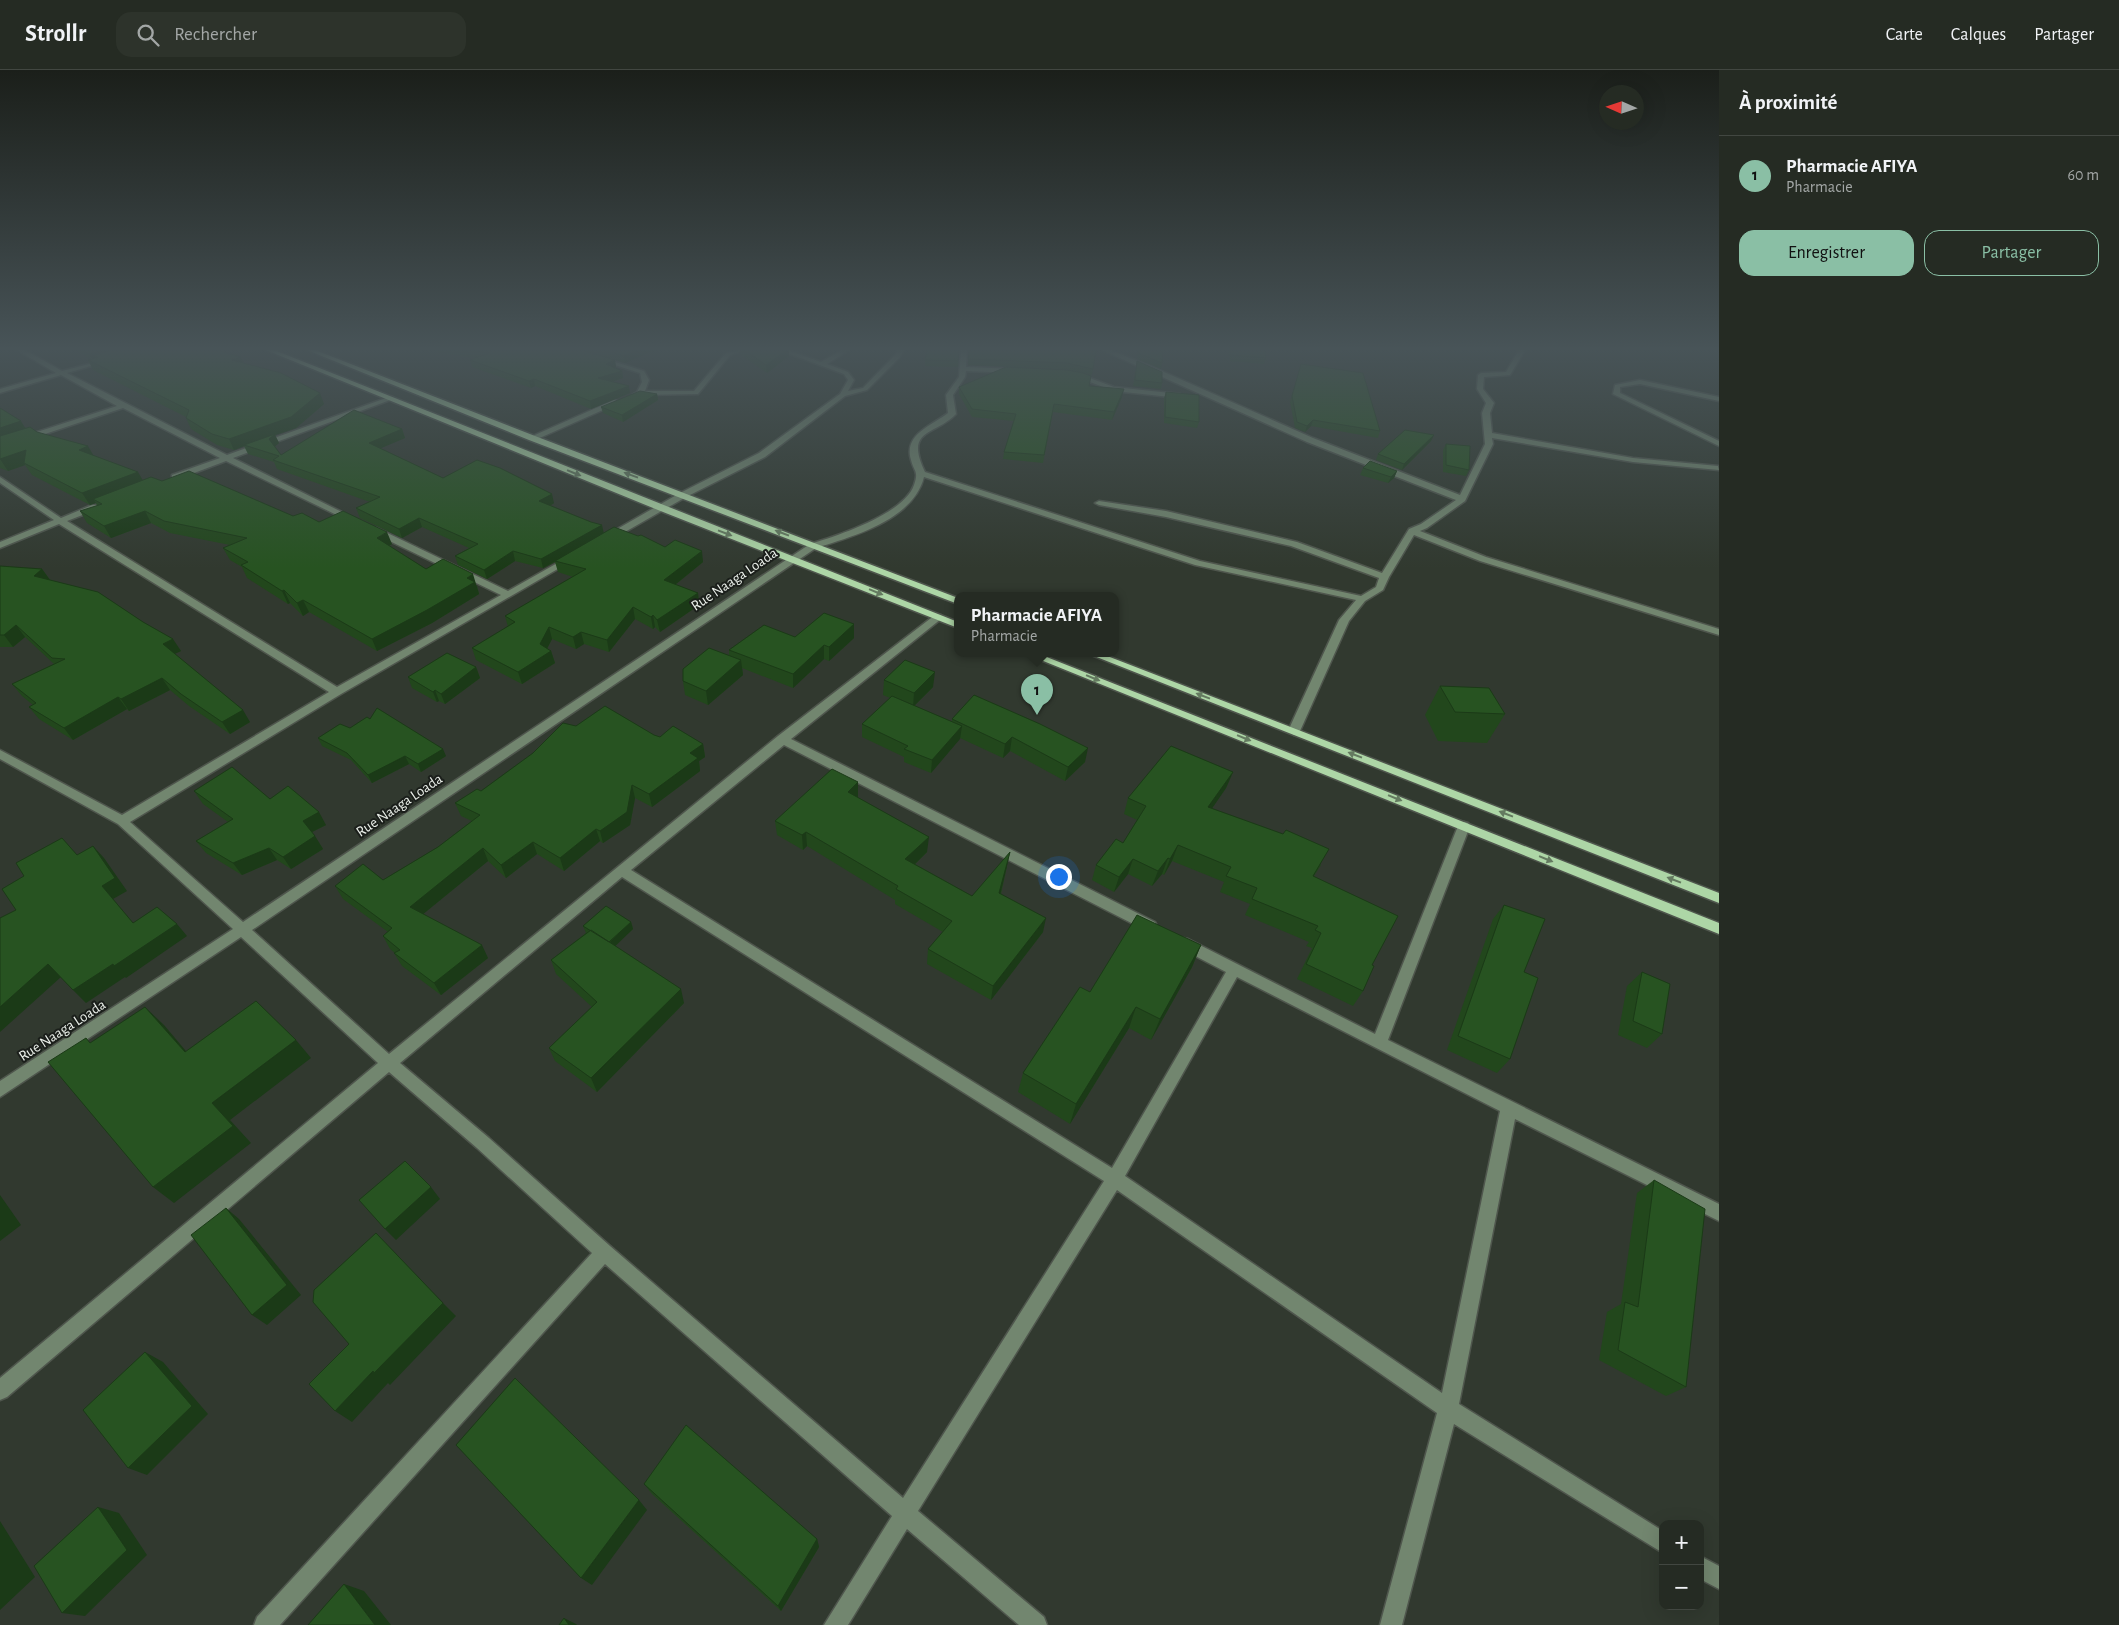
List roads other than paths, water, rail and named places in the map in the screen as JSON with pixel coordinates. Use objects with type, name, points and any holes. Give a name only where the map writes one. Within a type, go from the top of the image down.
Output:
[{"type":"main road","points":[[451,423],[661,508],[954,623]]},
{"type":"main road","points":[[493,423],[954,599]]},
{"type":"main road","points":[[1039,657],[1719,929]]},
{"type":"main road","points":[[1102,657],[1719,898]]},
{"type":"street","points":[[0,447],[73,423]]},
{"type":"street","points":[[155,423],[508,595]]},
{"type":"street","points":[[170,479],[323,423]]},
{"type":"street","points":[[532,438],[569,423]]},
{"type":"street","points":[[601,542],[683,494],[762,455],[805,423]]},
{"type":"street","points":[[939,423],[923,431],[916,443],[914,458],[921,473],[1198,563],[1362,599]]},
{"type":"street","points":[[1272,423],[1310,440],[1462,499]]},
{"type":"street","points":[[1294,731],[1344,620],[1362,599],[1380,588],[1384,577],[1412,531],[1424,526],[1462,499],[1489,444],[1487,423]]},
{"type":"street","points":[[1675,423],[1719,444]]},
{"type":"street","points":[[1488,435],[1633,460],[1718,468]]},
{"type":"street","name":"Rue Naaga Loada","points":[[0,1090],[242,930],[813,546],[843,536],[885,517],[911,497],[918,488],[921,473]]},
{"type":"street","points":[[1,481],[60,521],[337,692]]},
{"type":"street","points":[[0,545],[106,503]]},
{"type":"street","points":[[1099,503],[1166,514],[1294,544],[1384,577]]},
{"type":"street","points":[[1412,531],[1483,560],[1719,632]]},
{"type":"street","points":[[122,821],[337,692],[584,552]]},
{"type":"street","points":[[0,1390],[621,870],[782,739],[938,617]]},
{"type":"street","points":[[782,739],[1379,1043],[1719,1213]]},
{"type":"street","points":[[0,754],[122,821],[389,1063],[483,1143],[604,1252],[904,1513],[1036,1625]]},
{"type":"street","points":[[1379,1043],[1464,826]]},
{"type":"street","points":[[621,870],[1115,1179],[1448,1409],[1659,1541]]},
{"type":"street","points":[[835,1625],[1115,1179],[1234,969]]},
{"type":"street","points":[[1391,1625],[1448,1409],[1509,1107]]},
{"type":"street","points":[[265,1625],[604,1252]]},
{"type":"street","points":[[1704,1569],[1719,1578]]},
{"type":"place","name":"Pharmacie AFIYA","points":[[1037,715]]}]
